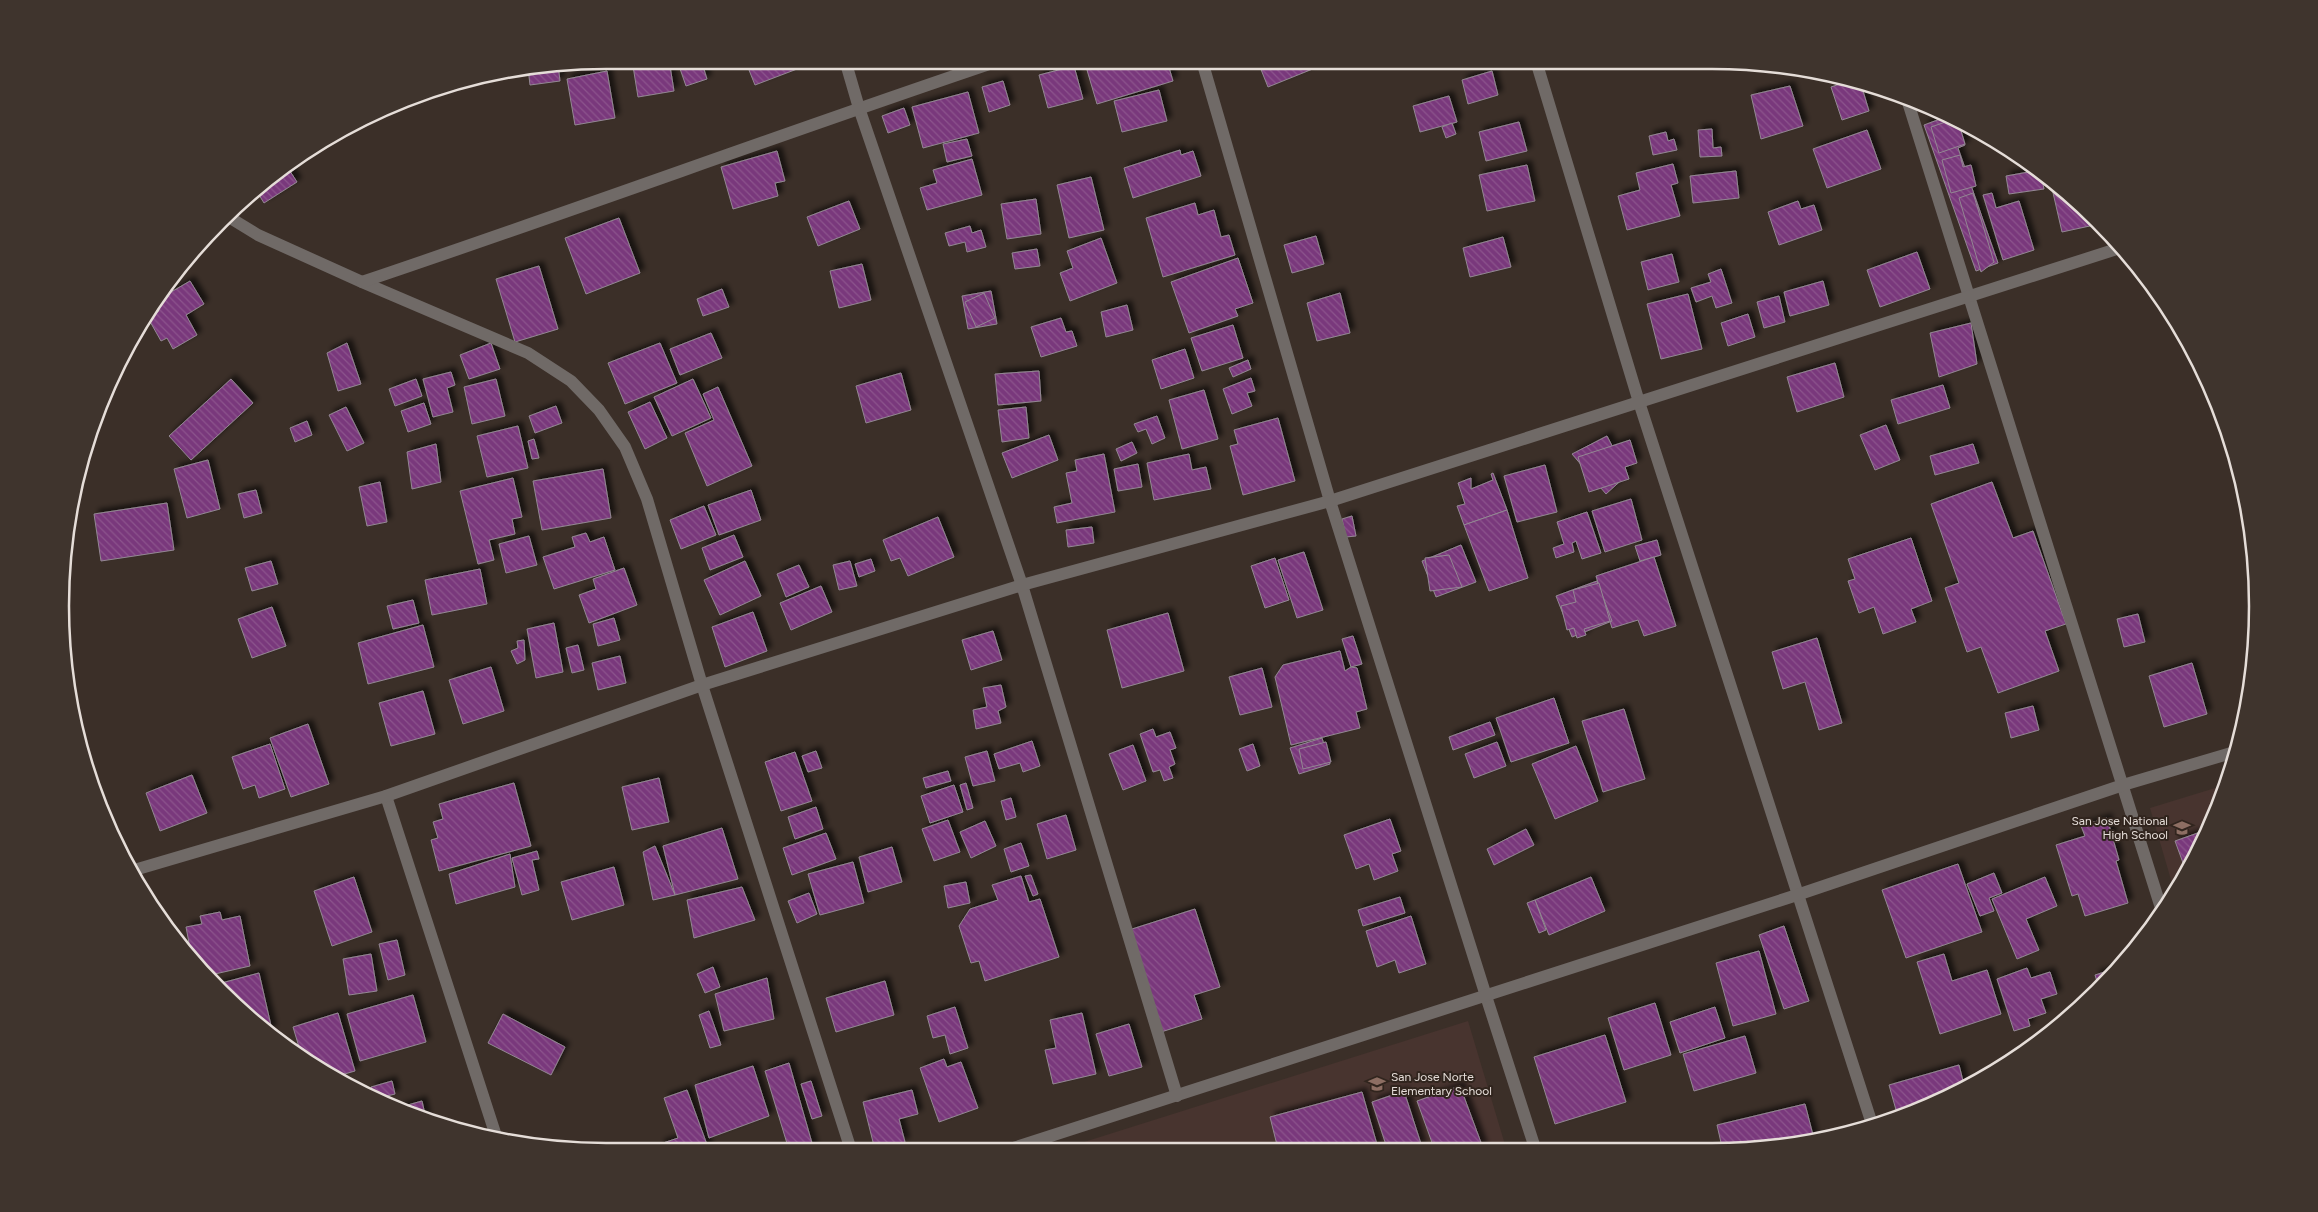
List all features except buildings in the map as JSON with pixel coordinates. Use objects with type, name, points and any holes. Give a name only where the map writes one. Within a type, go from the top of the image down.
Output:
[{"type":"street","points":[[848,69],[859,108],[1022,586],[1177,1096]]},
{"type":"street","points":[[362,282],[530,226],[859,108],[974,69]]},
{"type":"street","points":[[1204,69],[1330,501],[1533,1143]]},
{"type":"street","points":[[1538,69],[1639,402],[1870,1119]]},
{"type":"street","points":[[1909,107],[2160,903]]},
{"type":"street","points":[[233,220],[258,235],[528,353],[572,381],[599,410],[625,447],[647,499],[702,685],[848,1143]]},
{"type":"street","points":[[138,869],[386,796],[702,685],[1022,586],[1330,501],[2114,250]]},
{"type":"street","points":[[1029,1143],[1798,895],[2123,785],[2228,754]]},
{"type":"street","points":[[386,796],[496,1132]]},
{"type":"shaded area","name":"San Jose National High School","points":[[2218,787],[2194,844],[2172,883],[2150,808]]},
{"type":"shaded area","name":"San Jose Norte Elementary School","points":[[1468,1021],[1505,1143],[1081,1143]]},
{"type":"place","name":"San Jose National High School","points":[[2182,828]]},
{"type":"place","name":"San Jose Norte Elementary School","points":[[1377,1084]]}]
